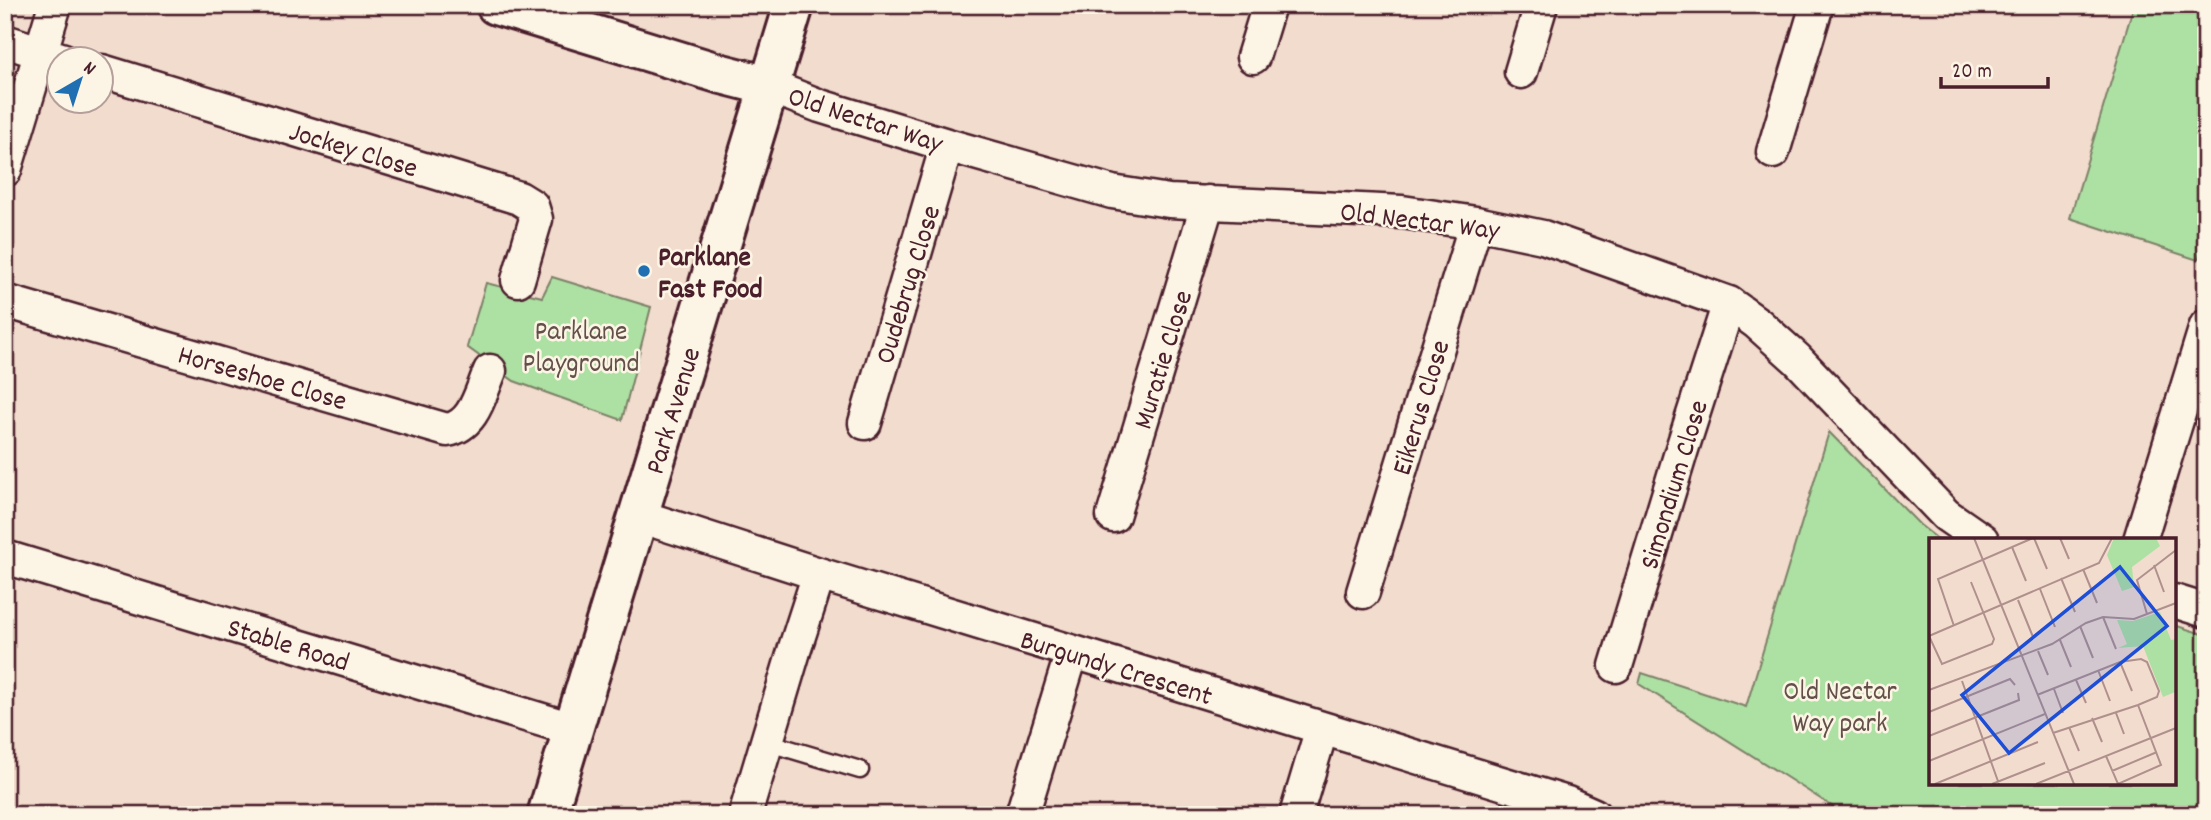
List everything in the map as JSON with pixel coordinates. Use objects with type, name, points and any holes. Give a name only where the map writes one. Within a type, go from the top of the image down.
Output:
[{"type":"street","points":[[53,46],[55,5]]},
{"type":"street","points":[[496,5],[769,86]]},
{"type":"street","name":"Park Avenue","points":[[547,815],[794,5]]},
{"type":"street","points":[[1253,57],[1269,5]]},
{"type":"street","points":[[1521,72],[1541,5]]},
{"type":"street","points":[[1773,152],[1817,5]]},
{"type":"street","points":[[5,41],[46,54]]},
{"type":"street","points":[[5,170],[46,71]]},
{"type":"street","name":"Jockey Close","points":[[116,75],[519,198],[532,206],[536,219],[518,280]]},
{"type":"street","name":"Old Nectar Way","points":[[769,86],[820,106],[1112,192],[1169,201],[1402,212],[1476,223],[1543,237],[1729,303],[1757,323],[1797,359],[1946,515],[1979,538]]},
{"type":"street","name":"Oudebrug Close","points":[[865,423],[947,145]]},
{"type":"street","name":"Muratie Close","points":[[1113,516],[1209,202]]},
{"type":"street","name":"Eikerus Close","points":[[1363,592],[1476,223]]},
{"type":"street","name":"Horseshoe Close","points":[[5,301],[447,430],[466,423],[490,371]]},
{"type":"street","name":"Simondium Close","points":[[1616,666],[1729,303]]},
{"type":"street","points":[[2141,538],[2206,326]]},
{"type":"street","name":"Burgundy Crescent","points":[[639,516],[819,575],[1322,728],[1575,811]]},
{"type":"street","name":"Stable Road","points":[[5,556],[572,729]]},
{"type":"street","points":[[745,815],[819,575]]},
{"type":"street","points":[[2176,602],[2206,611]]},
{"type":"street","points":[[1022,815],[1072,652]]},
{"type":"street","points":[[1296,815],[1322,728]]},
{"type":"lane","points":[[766,742],[860,770]]},
{"type":"green space","points":[[2134,5],[2206,5],[2206,235],[2198,260],[2070,218]]},
{"type":"green space","name":"Parklane Playground","points":[[552,277],[651,307],[622,420],[514,381],[467,347],[486,283],[542,297]]},
{"type":"green space","name":"Old Nectar Way park","points":[[1829,432],[1920,525],[1936,538],[1929,538],[1929,785],[2176,785],[2176,626],[2206,635],[2206,784],[2196,815],[1846,815],[1639,684],[1642,673],[1746,707]]},
{"type":"place","name":"Parklane Fast Food","points":[[644,271]]}]
